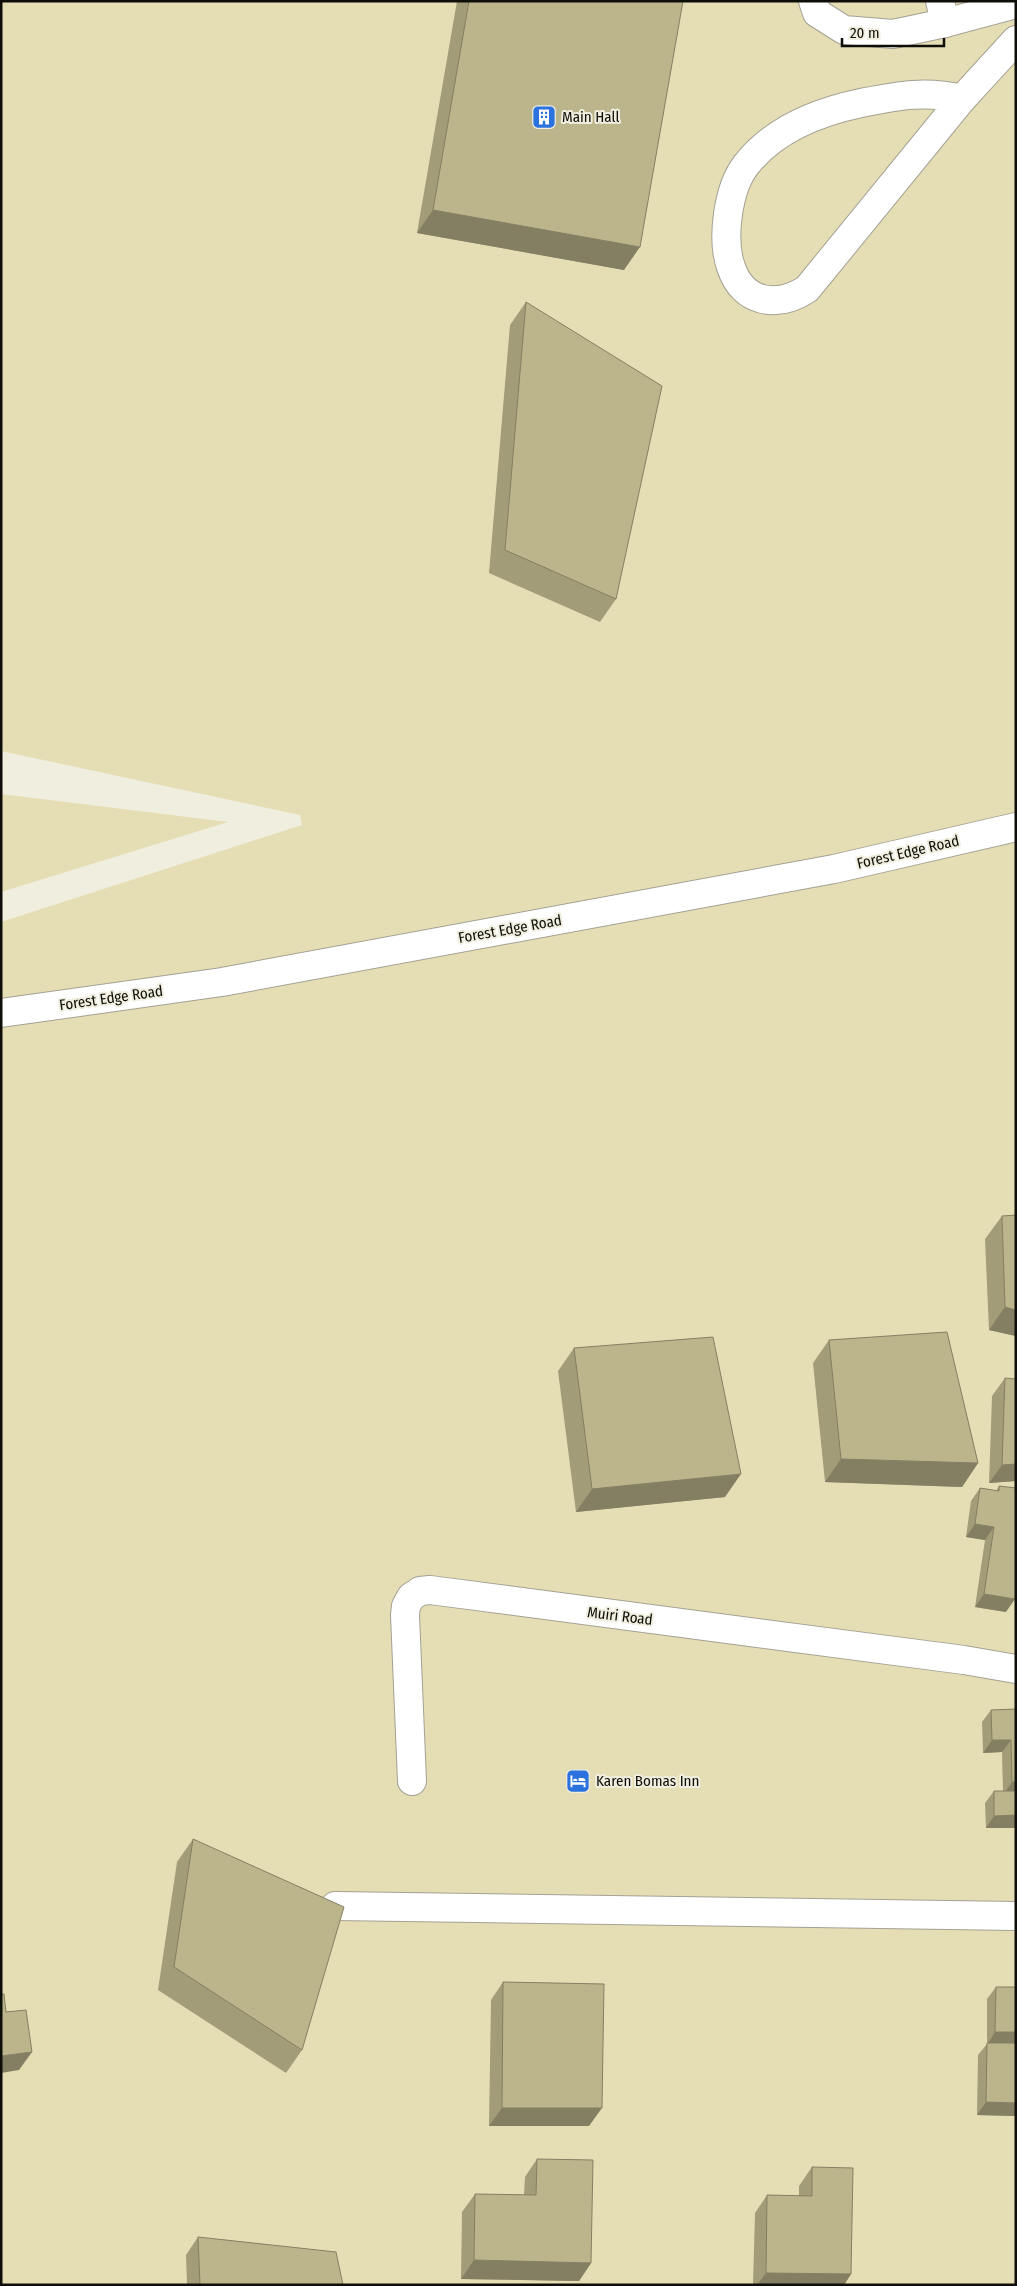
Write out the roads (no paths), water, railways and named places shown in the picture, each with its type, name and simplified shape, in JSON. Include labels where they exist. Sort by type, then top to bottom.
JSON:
[{"type":"street","points":[[813,1],[817,13],[844,30],[893,34],[942,12],[1016,4]]},
{"type":"street","points":[[962,99],[941,94],[908,94],[844,107],[810,118],[782,132],[770,142],[745,166],[738,178],[729,208],[726,226],[727,246],[731,268],[741,286],[758,298],[770,302],[794,298],[807,289],[962,99],[1016,40]]},
{"type":"street","name":"Forest Edge Road","points":[[1,1014],[222,982],[834,869],[1016,827]]},
{"type":"street","name":"Muiri Road","points":[[412,1781],[405,1615],[406,1606],[411,1597],[420,1591],[444,1592],[954,1659],[1016,1669]]},
{"type":"street","points":[[335,1906],[1016,1916]]},
{"type":"place","name":"Main Hall","points":[[544,117]]},
{"type":"place","name":"Karen Bomas Inn","points":[[578,1781]]}]
